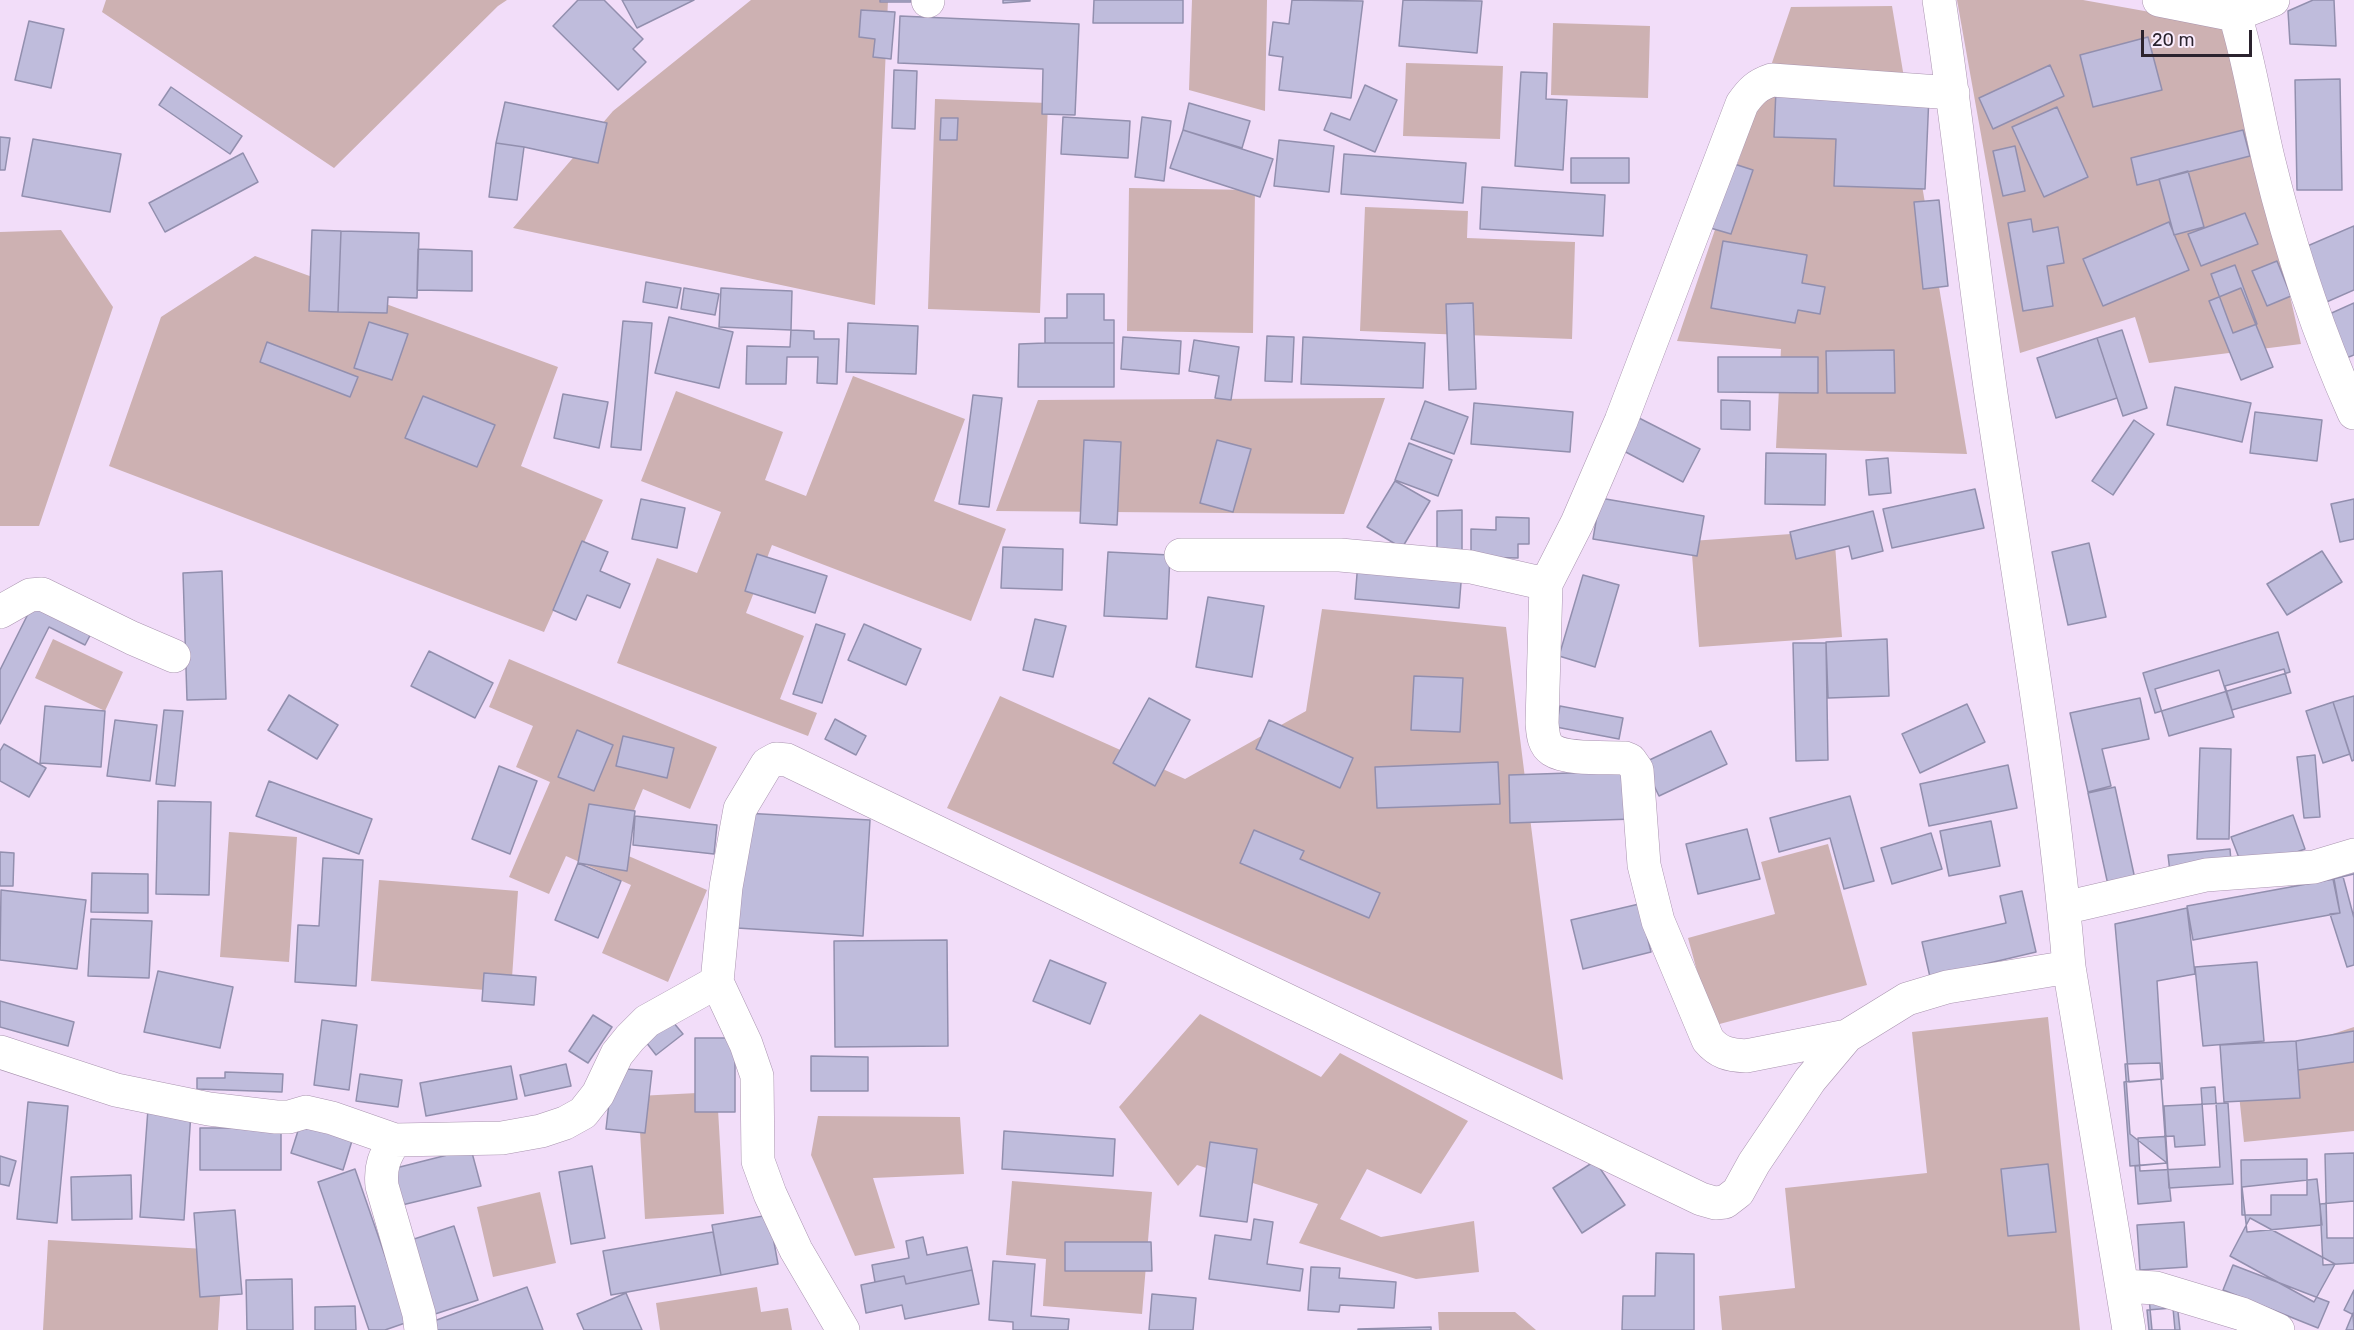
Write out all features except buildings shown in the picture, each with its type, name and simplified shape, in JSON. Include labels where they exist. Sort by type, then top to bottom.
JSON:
[{"type":"street","points":[[1939,0],[1953,93],[1972,267],[2036,696],[2064,908],[2069,967],[2129,1330]]},
{"type":"street","points":[[2159,0],[2235,15],[2273,0]]},
{"type":"street","points":[[2235,15],[2286,229],[2335,371],[2354,413]]},
{"type":"street","points":[[1847,1036],[1746,1056],[1730,1055],[1717,1050],[1708,1040],[1658,921],[1644,865],[1637,770],[1630,760],[1625,758],[1562,754],[1551,750],[1544,740],[1542,723],[1546,584],[1577,523],[1621,421],[1742,104],[1750,91],[1757,85],[1772,80],[1953,93]]},
{"type":"street","points":[[1181,555],[1340,555],[1472,567],[1546,584]]},
{"type":"street","points":[[0,612],[30,595],[42,594],[174,656]]},
{"type":"street","points":[[843,1330],[796,1250],[770,1194],[758,1161],[757,1076],[746,1044],[717,982],[726,887],[740,809],[767,764],[776,759],[787,760],[1701,1200],[1715,1203],[1725,1202],[1738,1192],[1754,1163],[1810,1080],[1847,1036],[1907,999],[1947,987],[2069,967]]},
{"type":"street","points":[[2064,908],[2206,875],[2314,867],[2354,855]]},
{"type":"street","points":[[0,1052],[116,1090],[244,1114],[276,1117],[310,1113],[332,1118],[395,1140],[501,1138],[541,1131],[565,1123],[583,1113],[598,1094],[617,1054],[647,1021],[717,982]]},
{"type":"street","points":[[395,1140],[383,1158],[382,1186],[419,1314],[421,1330]]},
{"type":"street","points":[[2123,1286],[2156,1288],[2242,1314],[2278,1330]]},
{"type":"shaded area","points":[[106,0],[507,0],[498,6],[334,168],[102,12]]},
{"type":"shaded area","points":[[751,0],[888,0],[875,305],[513,228],[613,111]]},
{"type":"shaded area","points":[[1192,0],[1267,0],[1265,111],[1189,90]]},
{"type":"shaded area","points":[[1957,0],[2083,0],[2228,26],[2301,344],[2149,363],[2135,317],[2020,353]]},
{"type":"shaded area","points":[[1892,6],[1967,454],[1776,448],[1781,349],[1677,341],[1791,7]]},
{"type":"shaded area","points":[[1553,23],[1650,26],[1648,98],[1551,95]]},
{"type":"shaded area","points":[[1406,63],[1503,66],[1500,139],[1403,136]]},
{"type":"shaded area","points":[[935,99],[1048,103],[1040,313],[928,309]]},
{"type":"shaded area","points":[[1129,188],[1255,190],[1253,333],[1127,331]]},
{"type":"shaded area","points":[[1365,207],[1468,211],[1467,238],[1575,242],[1572,339],[1360,331]]},
{"type":"shaded area","points":[[61,230],[113,307],[39,526],[0,526],[0,232]]},
{"type":"shaded area","points":[[255,256],[558,367],[521,466],[603,500],[544,632],[109,466],[161,317]]},
{"type":"shaded area","points":[[853,376],[965,419],[934,501],[1006,529],[971,621],[772,545],[746,613],[804,636],[780,699],[817,713],[808,736],[617,663],[657,558],[697,573],[721,512],[641,481],[676,391],[783,432],[765,480],[806,496]]},
{"type":"shaded area","points":[[1385,398],[1344,514],[996,511],[1038,400]]},
{"type":"shaded area","points":[[1834,531],[1842,637],[1699,647],[1691,541]]},
{"type":"shaded area","points":[[1322,609],[1506,627],[1563,1080],[947,808],[1000,696],[1185,779],[1306,711]]},
{"type":"shaded area","points":[[53,639],[123,672],[105,711],[35,678]]},
{"type":"shaded area","points":[[509,659],[717,747],[690,809],[643,789],[617,851],[707,890],[668,982],[602,953],[631,885],[566,856],[549,894],[509,877],[550,782],[516,767],[533,726],[489,707]]},
{"type":"shaded area","points":[[229,832],[297,837],[289,962],[220,957]]},
{"type":"shaded area","points":[[1828,844],[1867,985],[1712,1026],[1688,938],[1775,914],[1761,862]]},
{"type":"shaded area","points":[[379,880],[518,891],[511,992],[371,981]]},
{"type":"shaded area","points":[[1200,1014],[1321,1077],[1340,1053],[1468,1121],[1421,1194],[1367,1169],[1340,1219],[1381,1237],[1474,1221],[1479,1272],[1416,1279],[1299,1243],[1318,1204],[1197,1165],[1178,1186],[1119,1107]]},
{"type":"shaded area","points":[[2048,1017],[2080,1330],[1722,1330],[1719,1296],[1795,1288],[1785,1188],[1927,1173],[1912,1032]]},
{"type":"shaded area","points":[[2354,1027],[2354,1131],[2244,1142],[2236,1066]]},
{"type":"shaded area","points":[[717,1092],[724,1214],[645,1219],[638,1096]]},
{"type":"shaded area","points":[[818,1116],[960,1117],[964,1174],[873,1178],[895,1248],[855,1256],[811,1155]]},
{"type":"shaded area","points":[[1012,1181],[1152,1192],[1142,1314],[1043,1306],[1046,1259],[1006,1255]]},
{"type":"shaded area","points":[[540,1192],[556,1263],[493,1277],[477,1207]]},
{"type":"shaded area","points":[[48,1240],[223,1250],[218,1330],[43,1330]]},
{"type":"shaded area","points":[[757,1287],[761,1312],[788,1308],[792,1330],[660,1330],[656,1303]]},
{"type":"shaded area","points":[[1438,1312],[1515,1312],[1536,1330],[1439,1330]]}]
